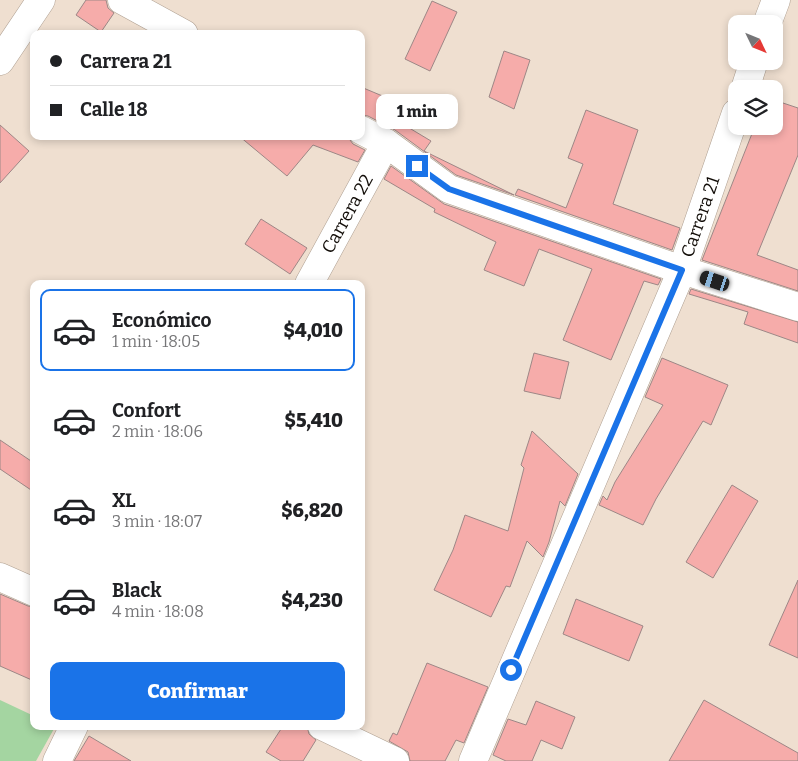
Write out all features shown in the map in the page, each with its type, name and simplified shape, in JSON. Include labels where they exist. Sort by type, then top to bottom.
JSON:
[{"type":"street","points":[[0,61],[41,0]]},
{"type":"street","points":[[122,0],[177,30]]},
{"type":"street","points":[[770,15],[776,0]]},
{"type":"street","points":[[365,132],[386,144],[449,189],[682,270],[798,307]]},
{"type":"street","name":"Carrera 21","points":[[472,761],[682,270],[728,135]]},
{"type":"street","name":"Carrera 22","points":[[311,280],[386,144]]},
{"type":"street","points":[[0,577],[30,590]]},
{"type":"street","points":[[57,761],[72,730]]},
{"type":"street","points":[[330,730],[395,761]]},
{"type":"green space","points":[[0,700],[30,714],[30,730],[53,730],[36,761],[0,761]]},
{"type":"building","points":[[86,0],[106,0],[108,8],[114,13],[102,30],[98,30],[76,15]]},
{"type":"building","points":[[432,1],[457,12],[430,71],[405,59]]},
{"type":"building","points":[[504,51],[530,60],[514,109],[489,97]]},
{"type":"building","points":[[365,89],[392,100],[386,114],[431,141],[424,151],[514,195],[456,175],[395,130],[365,116]]},
{"type":"building","points":[[783,103],[798,108],[798,155],[757,255],[798,270],[798,291],[702,260],[751,135],[783,135]]},
{"type":"building","points":[[586,110],[638,130],[613,204],[680,228],[672,250],[515,195],[518,189],[566,208],[583,164],[568,158]]},
{"type":"building","points":[[0,125],[29,151],[0,183]]},
{"type":"building","points":[[244,140],[350,140],[353,144],[365,150],[358,162],[313,145],[287,176]]},
{"type":"building","points":[[391,166],[444,204],[661,279],[658,285],[644,281],[611,360],[563,340],[592,269],[539,249],[524,286],[484,270],[496,242],[434,212],[435,209],[384,179]]},
{"type":"building","points":[[261,219],[307,248],[290,274],[245,244]]},
{"type":"building","points":[[691,289],[798,322],[798,343],[744,324],[748,312],[689,294]]},
{"type":"building","points":[[534,353],[569,362],[560,399],[524,391]]},
{"type":"building","points":[[662,358],[728,385],[711,425],[703,421],[656,499],[643,525],[599,505],[603,496],[607,500],[615,482],[663,405],[645,397]]},
{"type":"building","points":[[532,431],[578,474],[565,506],[560,501],[543,557],[527,541],[510,587],[506,586],[491,617],[434,590],[453,550],[465,515],[508,531],[524,468],[521,465]]},
{"type":"building","points":[[0,440],[30,460],[30,489],[0,469]]},
{"type":"building","points":[[732,485],[758,501],[713,578],[686,562]]},
{"type":"building","points":[[798,580],[798,658],[769,645]]},
{"type":"building","points":[[0,594],[30,606],[30,679],[0,666]]},
{"type":"building","points":[[576,599],[643,626],[629,661],[563,634]]},
{"type":"building","points":[[427,663],[488,687],[464,743],[456,740],[445,761],[410,761],[408,752],[389,741],[393,733],[397,735]]},
{"type":"building","points":[[704,700],[798,753],[798,761],[669,761]]},
{"type":"building","points":[[536,701],[575,717],[562,749],[541,740],[532,761],[506,761],[493,755],[508,719],[526,725]]},
{"type":"building","points":[[280,730],[308,730],[309,734],[316,740],[303,761],[281,761],[266,752]]},
{"type":"building","points":[[89,736],[131,761],[74,761]]},
{"type":"route","points":[[417,166],[449,189],[682,270],[511,670]]}]
